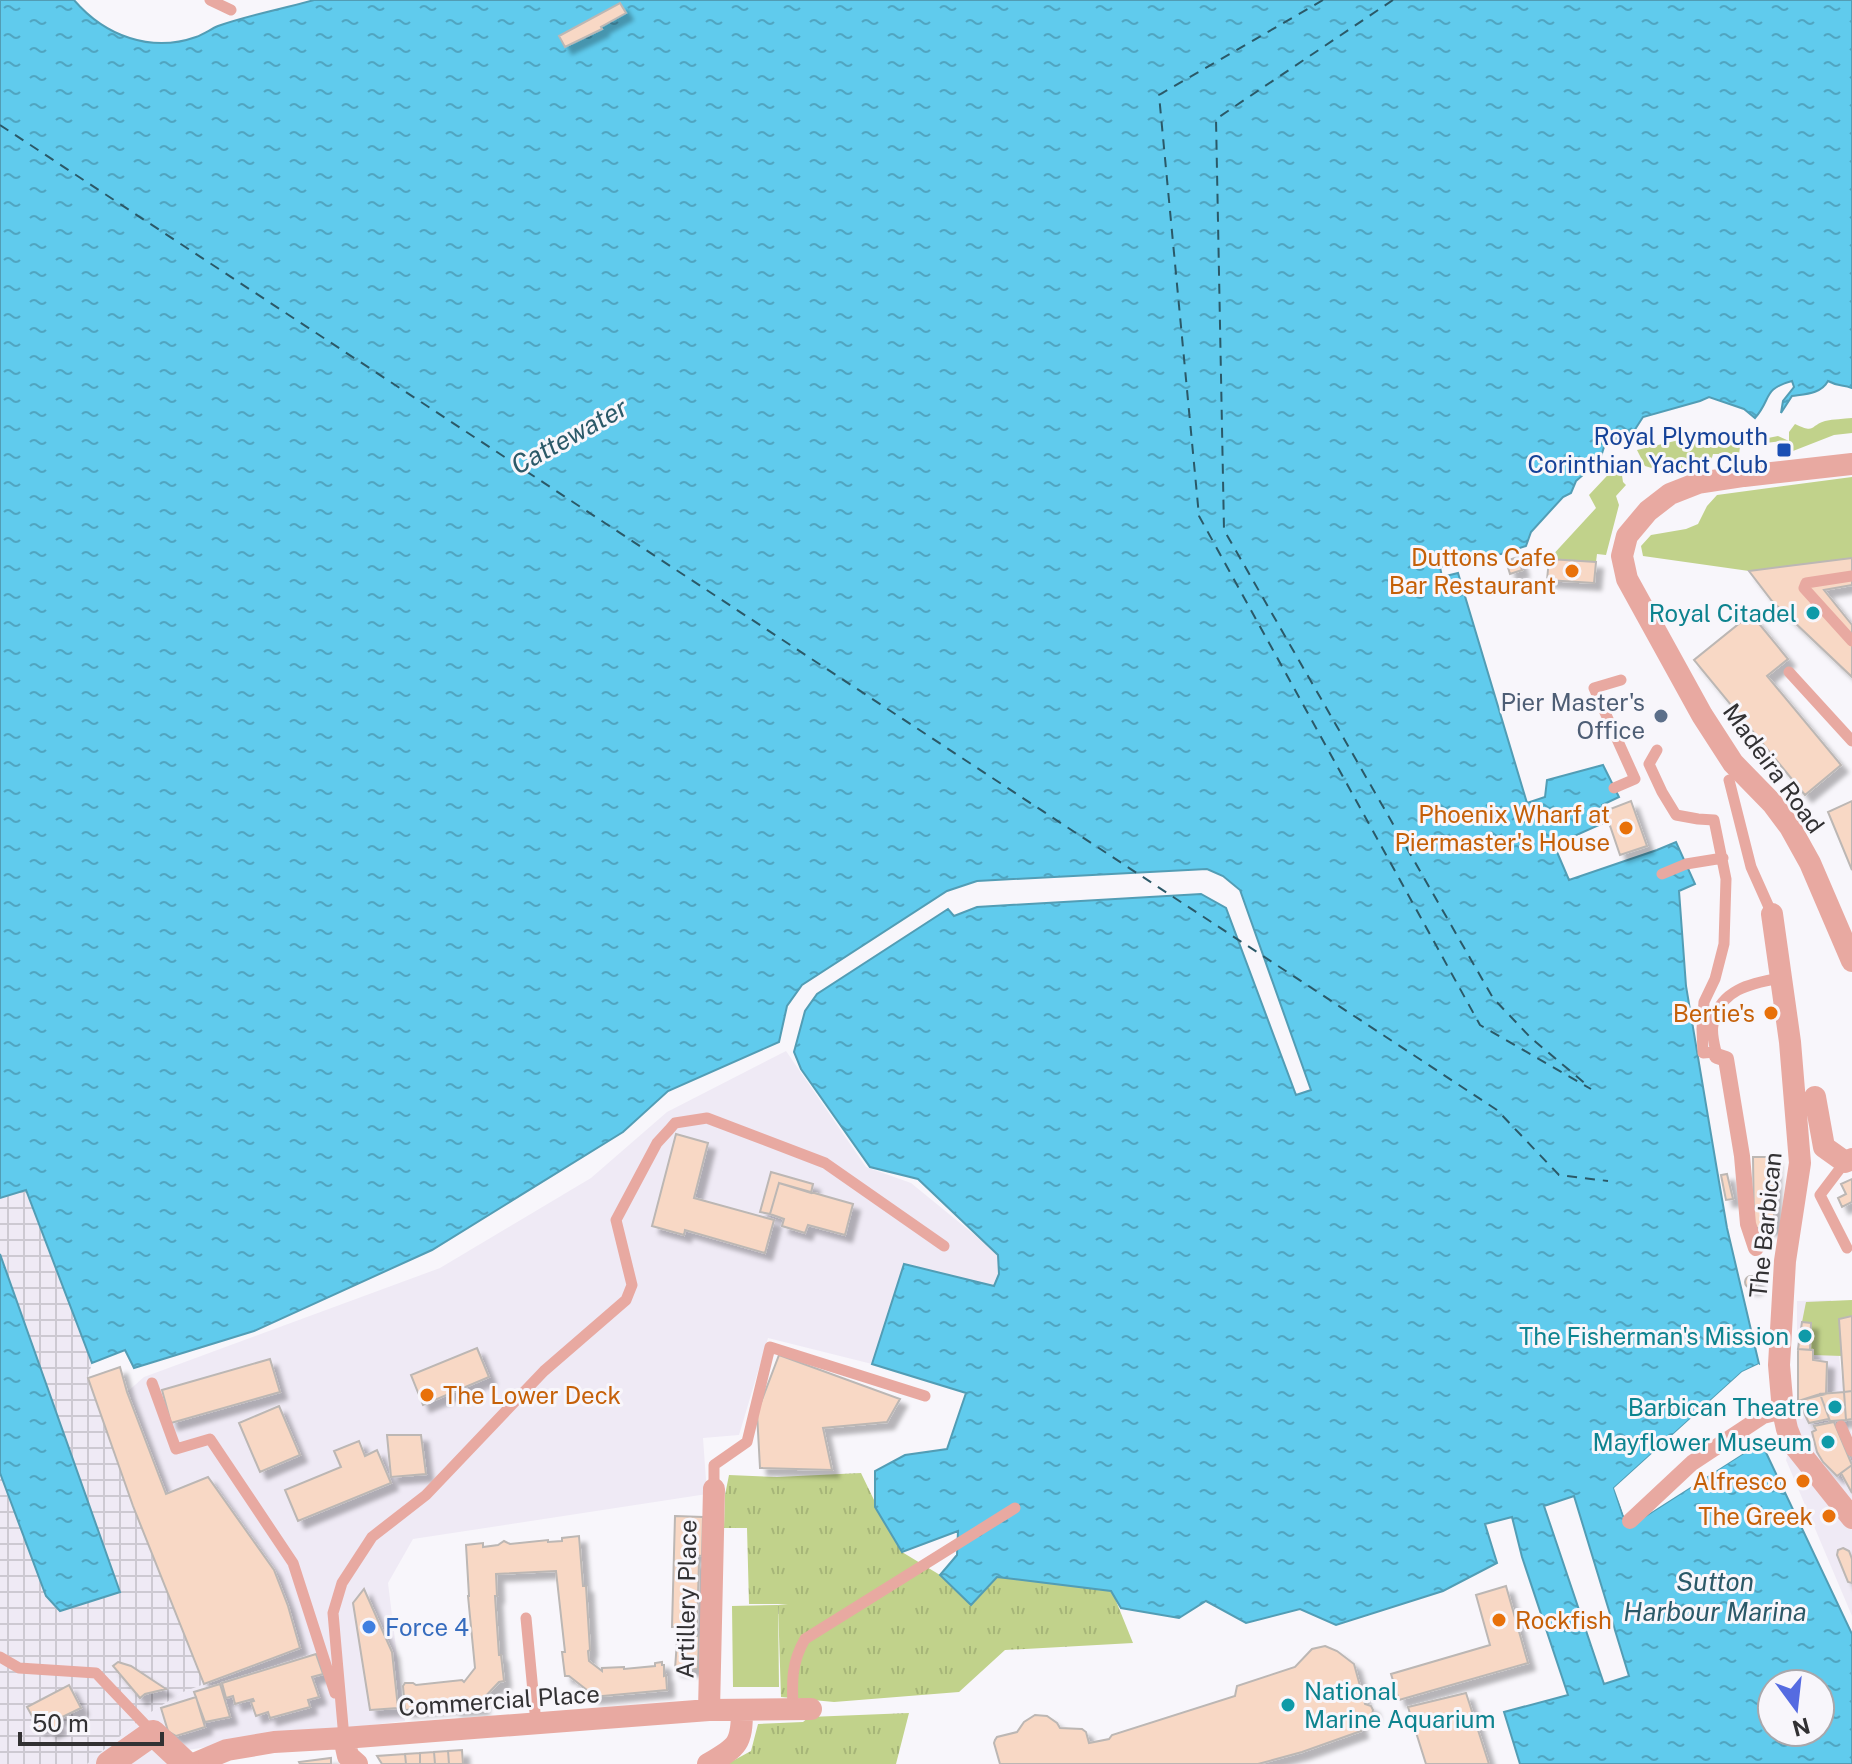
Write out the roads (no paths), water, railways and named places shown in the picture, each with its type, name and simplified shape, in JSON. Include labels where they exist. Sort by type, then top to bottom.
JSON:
[{"type":"street","name":"Madeira Road","points":[[1852,464],[1698,483],[1670,494],[1636,523],[1627,536],[1622,556],[1627,579],[1702,715],[1733,763],[1772,803],[1790,827],[1810,863],[1852,961]]},
{"type":"street","name":"The Barbican","points":[[1772,914],[1790,1042],[1800,1163],[1785,1261],[1779,1365],[1783,1411],[1793,1444],[1852,1518]]},
{"type":"street","points":[[1716,1054],[1726,1059],[1742,1156],[1748,1224],[1756,1248]]},
{"type":"street","points":[[1815,1097],[1824,1147],[1849,1161]]},
{"type":"street","points":[[1630,1521],[1692,1463],[1763,1416],[1783,1411]]},
{"type":"street","name":"Artillery Place","points":[[709,1710],[714,1489]]},
{"type":"street","name":"Commercial Place","points":[[194,1764],[227,1750],[274,1742],[709,1710],[802,1709]]},
{"type":"street","points":[[708,1764],[728,1752],[740,1739],[742,1710]]},
{"type":"street","points":[[109,1764],[153,1733],[186,1764]]},
{"type":"street","points":[[344,1738],[348,1756],[357,1764]]},
{"type":"lane","points":[[210,0],[231,10]]},
{"type":"lane","points":[[1852,576],[1806,583],[1804,588],[1852,641]]},
{"type":"lane","points":[[1789,672],[1852,741]]},
{"type":"lane","points":[[1614,788],[1635,779],[1594,688],[1621,680]]},
{"type":"lane","points":[[1657,750],[1649,764],[1676,815],[1714,820],[1723,858],[1726,879],[1724,944],[1715,979],[1704,1002],[1703,1053],[1716,1054],[1712,1026],[1723,1000],[1741,988],[1781,978]]},
{"type":"lane","name":"The Barbican","points":[[1729,780],[1751,867],[1772,914]]},
{"type":"lane","points":[[1662,874],[1686,864],[1723,858]]},
{"type":"lane","points":[[344,1738],[333,1613],[342,1583],[372,1537],[426,1495],[544,1371],[626,1300],[632,1285],[616,1220],[657,1143],[675,1123],[707,1118],[825,1163],[944,1246]]},
{"type":"lane","points":[[1847,1248],[1820,1195],[1849,1161]]},
{"type":"lane","points":[[714,1489],[714,1465],[747,1442],[770,1347],[925,1396]]},
{"type":"lane","points":[[152,1383],[176,1449],[210,1439],[293,1563],[340,1709]]},
{"type":"lane","points":[[1841,1426],[1852,1451]]},
{"type":"lane","points":[[802,1709],[792,1684],[796,1654],[805,1639],[1015,1508]]},
{"type":"lane","points":[[526,1618],[536,1723]]},
{"type":"lane","points":[[0,1657],[19,1668],[96,1673],[153,1733]]},
{"type":"water","points":[[0,0],[74,0],[86,13],[114,32],[146,42],[162,43],[196,37],[230,22],[314,0],[1852,0],[1852,388],[1828,381],[1817,391],[1792,396],[1781,413],[1783,401],[1794,387],[1792,381],[1782,384],[1772,391],[1755,418],[1744,409],[1709,397],[1643,417],[1634,431],[1604,447],[1600,460],[1576,481],[1571,493],[1563,497],[1531,532],[1526,546],[1440,567],[1442,577],[1458,573],[1527,803],[1545,797],[1547,780],[1603,765],[1619,797],[1602,805],[1608,821],[1554,845],[1569,880],[1676,842],[1695,884],[1679,891],[1686,986],[1727,1228],[1759,1364],[1742,1372],[1614,1488],[1623,1516],[1638,1521],[1761,1442],[1852,1634],[1852,1764],[1520,1764],[1504,1712],[1568,1695],[1522,1557],[1512,1517],[1485,1524],[1497,1563],[1443,1591],[1336,1625],[1300,1609],[1246,1623],[1206,1601],[1179,1618],[1121,1608],[1111,1591],[997,1577],[971,1605],[940,1575],[957,1555],[958,1531],[902,1552],[875,1507],[875,1471],[905,1455],[947,1449],[966,1393],[872,1364],[904,1264],[994,1286],[999,1274],[998,1255],[918,1179],[870,1167],[801,1069],[794,1052],[805,1011],[817,994],[948,909],[954,916],[977,907],[1201,894],[1226,908],[1296,1095],[1311,1090],[1240,890],[1223,876],[1207,869],[977,881],[947,891],[802,985],[787,1006],[779,1042],[668,1091],[623,1132],[432,1250],[254,1331],[134,1368],[125,1350],[92,1363],[26,1190],[0,1198]],"holes":[[[1574,1496],[1629,1676],[1604,1684],[1544,1506]]]},
{"type":"water","points":[[0,1254],[120,1592],[60,1611],[46,1596],[0,1473]]},
{"type":"place","name":"Royal Plymouth Corinthian Yacht Club","points":[[1784,450]]},
{"type":"place","name":"Duttons Cafe Bar Restaurant","points":[[1572,571]]},
{"type":"place","name":"Royal Citadel","points":[[1813,613]]},
{"type":"place","name":"Pier Master's Office","points":[[1661,716]]},
{"type":"place","name":"Phoenix Wharf at Piermaster's House","points":[[1626,828]]},
{"type":"place","name":"Bertie's","points":[[1771,1013]]},
{"type":"place","name":"The Fisherman's Mission","points":[[1805,1336]]},
{"type":"place","name":"The Lower Deck","points":[[427,1395]]},
{"type":"place","name":"Barbican Theatre","points":[[1835,1407]]},
{"type":"place","name":"Mayflower Museum","points":[[1828,1442]]},
{"type":"place","name":"Alfresco","points":[[1803,1481]]},
{"type":"place","name":"The Greek","points":[[1829,1516]]},
{"type":"place","name":"Rockfish","points":[[1499,1620]]},
{"type":"place","name":"Force 4","points":[[369,1627]]},
{"type":"place","name":"National Marine Aquarium","points":[[1288,1705]]},
{"type":"water label","name":"Cattewater","points":[[569,436]]},
{"type":"water label","name":"Sutton Harbour Marina","points":[[1715,1596]]}]
